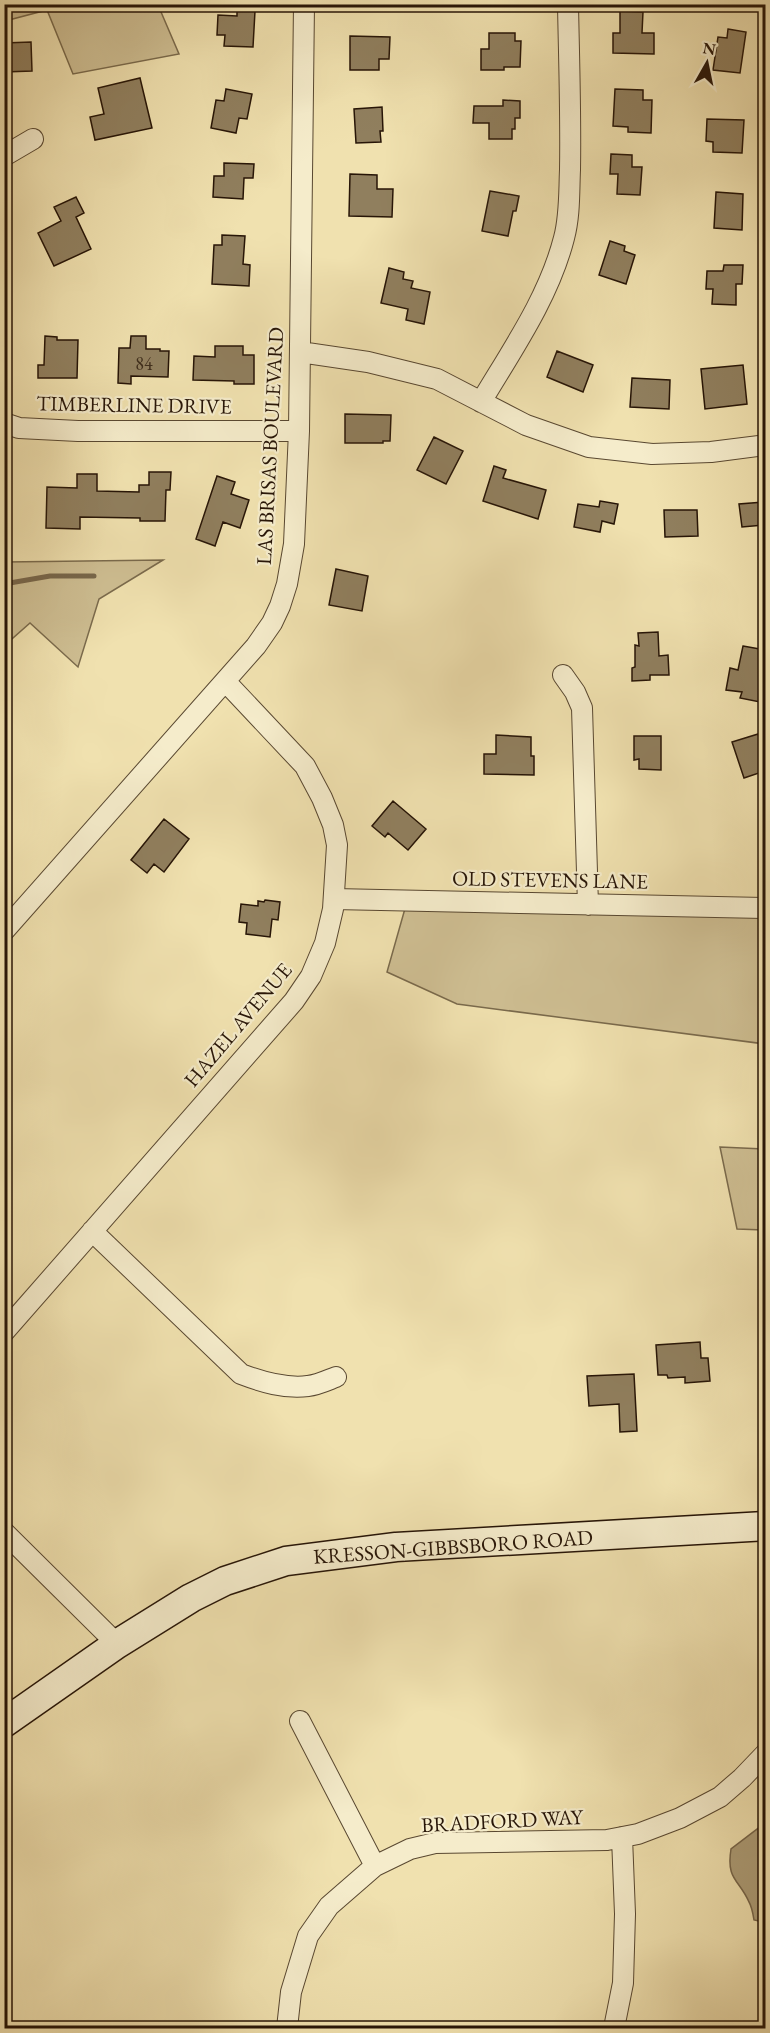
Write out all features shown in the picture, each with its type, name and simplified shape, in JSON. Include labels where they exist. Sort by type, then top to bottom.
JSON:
[{"type":"street","name":"LAS BRISAS BOULEVARD","points":[[4,931],[256,646],[272,623],[280,606],[287,584],[294,544],[299,431],[304,4]]},
{"type":"street","points":[[481,402],[531,318],[554,268],[564,237],[568,206],[571,136],[568,4]]},
{"type":"street","points":[[4,156],[33,139]]},
{"type":"street","points":[[300,352],[368,362],[437,379],[526,425],[589,447],[612,451],[652,453],[711,452],[765,445]]},
{"type":"street","name":"TIMBERLINE DRIVE","points":[[4,423],[19,428],[78,431],[299,431]]},
{"type":"street","points":[[563,675],[582,708],[588,905]]},
{"type":"street","name":"HAZEL AVENUE","points":[[4,1332],[294,1001],[312,976],[325,943],[334,899],[337,845],[333,825],[322,798],[304,766],[225,681]]},
{"type":"street","name":"OLD STEVENS LANE","points":[[334,899],[765,908]]},
{"type":"street","points":[[92,1231],[241,1374],[263,1382],[287,1386],[310,1386],[336,1377]]},
{"type":"street","name":"KRESSON-GIBBSBORO ROAD","points":[[4,1723],[117,1644],[191,1598],[225,1581],[286,1561],[396,1547],[765,1526]]},
{"type":"street","points":[[4,1532],[117,1644]]},
{"type":"street","points":[[300,1721],[375,1866]]},
{"type":"street","name":"BRADFORD WAY","points":[[287,2028],[291,1992],[308,1936],[329,1906],[375,1866],[410,1849],[435,1844],[607,1840],[638,1834],[680,1818],[720,1797],[765,1753]]},
{"type":"street","points":[[614,2028],[622,1983],[625,1914],[622,1837]]},
{"type":"shaded area","points":[[4,5],[158,5],[179,54],[73,74],[47,10],[5,21]]},
{"type":"shaded area","points":[[163,560],[99,599],[78,667],[30,623],[5,645],[5,562]]},
{"type":"shaded area","points":[[406,905],[765,910],[765,1044],[457,1004],[387,972]]},
{"type":"shaded area","points":[[720,1147],[765,1149],[765,1230],[737,1229]]},
{"type":"shaded area","points":[[765,1823],[766,1920],[763,1922],[754,1920],[750,1904],[732,1873],[730,1859],[731,1849]]},
{"type":"building","points":[[237,10],[255,11],[253,47],[224,46],[225,35],[217,35],[218,15],[237,16]]},
{"type":"building","points":[[620,11],[643,12],[642,33],[654,33],[654,54],[613,53],[613,33],[620,33]]},
{"type":"building","points":[[728,29],[746,32],[740,73],[713,70],[718,37],[727,38]]},
{"type":"building","points":[[489,33],[515,33],[515,41],[521,41],[520,67],[481,70],[481,49],[489,49]]},
{"type":"building","points":[[350,36],[390,37],[389,59],[379,59],[379,70],[350,70]]},
{"type":"building","points":[[31,42],[32,71],[4,72],[4,43]]},
{"type":"building","points":[[140,78],[152,128],[95,140],[90,117],[104,114],[98,88]]},
{"type":"building","points":[[226,89],[252,94],[247,119],[239,118],[236,133],[211,128],[216,100],[224,101]]},
{"type":"building","points":[[615,89],[643,90],[643,100],[652,100],[651,133],[628,132],[628,127],[613,126]]},
{"type":"building","points":[[503,100],[520,101],[520,118],[515,118],[512,139],[489,139],[489,123],[473,123],[474,106],[503,106]]},
{"type":"building","points":[[382,107],[381,142],[356,143],[354,109]]},
{"type":"building","points":[[707,119],[744,120],[742,153],[713,152],[713,142],[706,141]]},
{"type":"building","points":[[611,154],[632,155],[632,167],[642,167],[640,195],[617,194],[618,174],[610,174]]},
{"type":"building","points":[[224,163],[254,164],[253,178],[244,178],[243,199],[213,197],[214,176],[224,176]]},
{"type":"building","points":[[350,174],[377,175],[377,189],[393,189],[392,217],[349,216]]},
{"type":"building","points":[[490,191],[519,196],[516,211],[513,211],[508,236],[482,231]]},
{"type":"building","points":[[716,192],[743,194],[742,230],[714,228]]},
{"type":"building","points":[[76,197],[84,213],[76,217],[91,249],[54,266],[38,233],[61,221],[54,207]]},
{"type":"building","points":[[222,235],[245,236],[243,264],[250,265],[249,286],[212,284],[214,245],[222,245]]},
{"type":"building","points":[[610,241],[625,246],[624,251],[635,255],[626,284],[599,275]]},
{"type":"building","points":[[724,265],[743,265],[742,284],[736,284],[736,305],[712,304],[713,289],[706,289],[707,271],[723,271]]},
{"type":"building","points":[[389,268],[404,272],[403,279],[413,281],[411,288],[430,292],[424,324],[406,320],[408,309],[381,303]]},
{"type":"building","points":[[45,336],[57,337],[57,340],[78,340],[77,378],[38,378],[38,365],[44,365]]},
{"type":"building","points":[[131,336],[146,336],[146,349],[169,351],[168,377],[131,376],[131,384],[118,383],[119,348],[130,348]]},
{"type":"building","points":[[215,346],[243,346],[243,355],[254,355],[254,384],[193,380],[194,356],[215,357]]},
{"type":"building","points":[[557,351],[593,365],[583,392],[547,377]]},
{"type":"building","points":[[743,365],[747,404],[705,409],[701,369]]},
{"type":"building","points":[[632,378],[670,380],[669,409],[630,407]]},
{"type":"building","points":[[345,414],[391,415],[390,441],[345,443]]},
{"type":"building","points":[[434,437],[463,451],[446,484],[417,470]]},
{"type":"building","points":[[494,466],[506,470],[503,478],[546,490],[538,519],[483,501]]},
{"type":"building","points":[[149,472],[171,472],[170,490],[166,490],[165,521],[140,521],[140,518],[80,517],[80,529],[46,528],[47,487],[77,488],[77,474],[97,474],[97,491],[139,492],[139,485],[149,485]]},
{"type":"building","points":[[217,476],[235,482],[231,494],[249,500],[240,528],[223,522],[215,546],[196,539]]},
{"type":"building","points":[[600,501],[618,504],[614,524],[602,521],[600,532],[574,527],[578,504],[599,507]]},
{"type":"building","points":[[765,502],[765,525],[742,527],[739,504]]},
{"type":"building","points":[[664,510],[697,510],[698,536],[665,537]]},
{"type":"building","points":[[336,569],[368,576],[362,611],[329,605]]},
{"type":"building","points":[[658,632],[659,656],[668,655],[669,675],[650,675],[650,680],[632,681],[632,668],[635,667],[635,645],[639,646],[638,633]]},
{"type":"building","points":[[743,646],[765,650],[765,703],[740,698],[742,692],[726,690],[730,668],[738,670]]},
{"type":"building","points":[[758,734],[765,756],[765,771],[744,778],[732,742]]},
{"type":"building","points":[[496,735],[531,737],[534,775],[484,774],[484,754],[496,754]]},
{"type":"building","points":[[634,736],[661,736],[661,770],[639,769],[639,759],[634,760]]},
{"type":"building","points":[[393,801],[426,829],[408,850],[388,833],[385,837],[372,826]]},
{"type":"building","points":[[164,819],[189,839],[164,872],[154,864],[147,873],[131,860]]},
{"type":"building","points":[[265,900],[280,902],[278,920],[272,919],[270,937],[246,934],[247,923],[239,922],[241,904],[258,906],[258,901],[264,902]]},
{"type":"building","points":[[700,1342],[701,1358],[708,1358],[710,1381],[685,1383],[685,1377],[668,1378],[667,1375],[658,1375],[656,1345]]},
{"type":"building","points":[[634,1374],[637,1431],[620,1432],[619,1404],[589,1406],[587,1376]]},
{"type":"waterway","points":[[4,584],[50,576],[94,576]]}]
